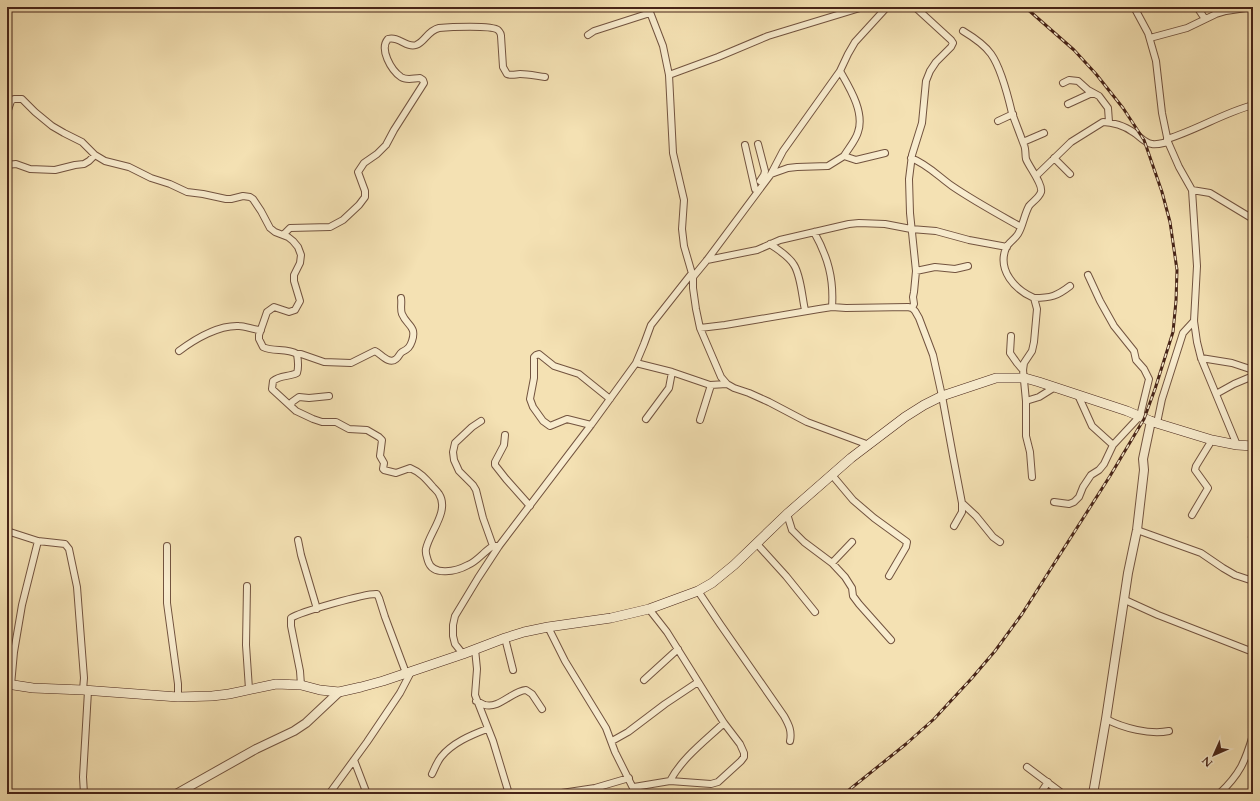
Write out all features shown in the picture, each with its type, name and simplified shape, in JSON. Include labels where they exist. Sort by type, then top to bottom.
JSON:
[{"type":"main road","points":[[9,684],[33,688],[85,690],[178,697],[229,694],[276,684],[301,685],[320,690],[339,692],[361,687],[408,672],[463,654],[505,638],[548,627],[611,618],[649,609],[698,591],[712,583],[734,565],[787,514],[832,475],[905,417],[942,396],[996,378],[1024,374],[1055,387],[1127,411],[1154,422],[1212,440],[1237,445],[1253,446]]},
{"type":"street","points":[[669,75],[718,57],[768,36],[860,8],[872,7]]},
{"type":"street","points":[[463,654],[455,644],[453,636],[455,616],[496,546],[530,506],[636,364],[651,325],[692,275],[707,260],[771,174],[783,151],[840,71],[855,42],[887,7]]},
{"type":"street","points":[[912,308],[914,304],[913,297],[916,271],[910,213],[909,179],[911,158],[914,144],[922,123],[926,81],[936,62],[953,43],[915,7]]},
{"type":"street","points":[[1134,7],[1150,38],[1156,61],[1162,113],[1168,141],[1179,167],[1192,190],[1195,213],[1197,266],[1194,321],[1197,342],[1201,358],[1237,445]]},
{"type":"street","points":[[1198,7],[1205,19]]},
{"type":"street","points":[[1150,38],[1186,28],[1226,11],[1252,7]]},
{"type":"street","points":[[588,35],[594,31],[649,10],[663,46],[669,75],[673,153],[684,200],[682,229],[684,246],[692,275],[700,328],[722,377],[727,384]]},
{"type":"street","points":[[283,235],[290,228],[330,226],[338,223],[359,205],[365,197],[365,191],[358,172],[360,168],[386,145],[424,84],[423,80],[420,78],[407,79],[400,77],[390,64],[384,50],[388,38],[397,38],[406,44],[415,45],[424,39],[433,29],[475,27],[496,29],[500,32],[501,36],[503,67],[507,74],[526,74],[545,77]]},
{"type":"street","points":[[963,31],[978,41],[991,53],[997,64],[1025,146],[1027,161],[1036,176],[1041,192],[1030,206],[1018,234],[1007,247],[1003,262],[1004,267],[1015,285],[1034,298],[1049,298],[1060,294],[1070,286]]},
{"type":"street","points":[[771,174],[797,167],[828,166],[844,156],[858,132],[859,122],[854,97],[840,71]]},
{"type":"street","points":[[1063,83],[1069,80],[1078,81],[1092,93],[1099,96],[1106,105],[1109,122]]},
{"type":"street","points":[[1068,104],[1092,93]]},
{"type":"street","points":[[7,113],[9,98],[22,99],[52,126],[82,142],[95,155],[105,161],[130,167],[152,178],[187,192],[226,199],[243,196],[250,197],[258,205],[270,228],[293,241],[298,247],[301,255],[300,262],[294,275],[294,281],[300,301],[292,312],[274,307],[265,314],[259,339],[265,349],[293,352],[324,362],[352,363],[375,351],[388,360],[394,361],[400,354],[409,348],[414,335],[413,329],[401,312],[401,298]]},
{"type":"street","points":[[1036,176],[1071,142],[1103,122],[1109,122],[1133,131],[1150,144],[1154,145],[1168,141],[1234,111],[1253,105]]},
{"type":"street","points":[[998,121],[1013,114]]},
{"type":"street","points":[[1023,142],[1044,133]]},
{"type":"street","points":[[749,203],[754,189],[764,176],[765,171],[758,144]]},
{"type":"street","points":[[744,145],[754,189]]},
{"type":"street","points":[[844,156],[856,160],[885,153]]},
{"type":"street","points":[[7,166],[13,164],[30,169],[55,170],[84,164],[95,155]]},
{"type":"street","points":[[911,158],[928,167],[973,200],[1021,227]]},
{"type":"street","points":[[1054,158],[1070,174]]},
{"type":"street","points":[[1192,190],[1210,193],[1253,219]]},
{"type":"street","points":[[707,260],[757,250],[770,244],[814,232],[859,223],[885,224],[911,229],[936,231],[969,240],[1007,247]]},
{"type":"street","points":[[814,232],[830,268],[833,292],[832,307]]},
{"type":"street","points":[[770,244],[794,265],[805,310]]},
{"type":"street","points":[[916,271],[935,267],[955,269],[968,266]]},
{"type":"street","points":[[1054,502],[1069,504],[1074,502],[1079,497],[1083,487],[1091,475],[1099,470],[1104,464],[1113,445],[1140,416],[1148,386],[1148,375],[1136,360],[1134,351],[1114,326],[1088,275]]},
{"type":"street","points":[[1032,477],[1030,452],[1026,436],[1024,363],[1032,350],[1034,342],[1037,309],[1034,298]]},
{"type":"street","points":[[700,328],[725,325],[805,310],[832,307],[912,308],[919,318],[933,355],[942,396],[962,503],[962,512],[954,526]]},
{"type":"street","points":[[1093,794],[1125,600],[1128,573],[1137,530],[1144,470],[1143,459],[1183,333],[1194,321]]},
{"type":"street","points":[[179,351],[191,342],[223,328],[238,326],[261,330]]},
{"type":"street","points":[[1011,336],[1010,353],[1024,374]]},
{"type":"street","points":[[297,354],[297,373],[277,378],[272,381],[271,387],[273,391],[296,411],[313,420],[325,423],[336,422],[349,429],[358,429],[371,432],[382,440],[380,456],[384,463],[384,470],[396,473],[410,468],[414,469],[426,479],[439,494],[442,503],[441,514],[426,550],[427,558],[431,567],[445,572],[461,569],[470,564],[490,548],[496,546]]},
{"type":"street","points":[[591,425],[567,419],[550,426],[543,421],[533,407],[530,399],[534,378],[534,357],[539,354],[554,366],[579,374],[610,399]]},
{"type":"street","points":[[1201,358],[1253,370]]},
{"type":"street","points":[[636,364],[672,372],[711,385],[727,384],[769,402],[807,422],[869,445]]},
{"type":"street","points":[[646,419],[669,388],[672,372]]},
{"type":"street","points":[[1216,394],[1253,376]]},
{"type":"street","points":[[700,420],[711,385]]},
{"type":"street","points":[[1026,401],[1039,397],[1055,387]]},
{"type":"street","points":[[1078,394],[1092,426],[1113,445]]},
{"type":"street","points":[[291,406],[292,402],[299,396],[309,398],[329,396]]},
{"type":"street","points":[[481,421],[472,427],[455,443],[453,452],[454,460],[459,471],[476,490],[483,518],[496,546]]},
{"type":"street","points":[[505,435],[504,444],[495,465],[530,506]]},
{"type":"street","points":[[1192,515],[1208,488],[1195,470],[1196,466],[1212,440]]},
{"type":"street","points":[[832,475],[853,500],[874,518],[907,542],[906,547],[889,576]]},
{"type":"street","points":[[962,503],[976,516],[993,537],[1000,542]]},
{"type":"street","points":[[787,514],[792,530],[832,563],[848,581],[852,588],[853,596],[859,604],[890,640]]},
{"type":"street","points":[[1137,530],[1201,553],[1229,571],[1253,580]]},
{"type":"street","points":[[7,532],[38,540],[65,544],[71,555],[77,587],[85,690],[84,794]]},
{"type":"street","points":[[9,684],[22,605],[38,540]]},
{"type":"street","points":[[298,540],[317,609]]},
{"type":"street","points":[[832,563],[852,542]]},
{"type":"street","points":[[757,544],[786,576],[815,612]]},
{"type":"street","points":[[167,546],[167,603],[178,684],[178,697]]},
{"type":"street","points":[[247,586],[246,645],[249,689]]},
{"type":"street","points":[[698,591],[784,716],[792,733],[790,742]]},
{"type":"street","points":[[301,685],[291,620],[293,616],[357,597],[377,594],[408,672],[400,693],[329,794]]},
{"type":"street","points":[[1125,600],[1158,615],[1253,652]]},
{"type":"street","points":[[634,787],[670,781],[711,784],[718,782],[744,757],[740,744],[724,723],[667,632],[649,609]]},
{"type":"street","points":[[548,627],[564,661],[606,728],[615,752],[634,787],[636,794]]},
{"type":"street","points":[[505,638],[514,670]]},
{"type":"street","points":[[475,649],[477,669],[474,689],[476,701],[493,741],[509,794]]},
{"type":"street","points":[[644,680],[678,649]]},
{"type":"street","points":[[612,741],[628,732],[665,704],[698,682]]},
{"type":"street","points":[[476,701],[486,705],[491,705],[526,690],[532,694],[542,709]]},
{"type":"street","points":[[176,794],[250,752],[294,731],[306,723],[339,692]]},
{"type":"street","points":[[1106,719],[1115,724],[1134,729],[1160,733],[1169,731]]},
{"type":"street","points":[[670,781],[683,762],[724,723]]},
{"type":"street","points":[[432,774],[444,753],[464,740],[487,729]]},
{"type":"street","points":[[1219,794],[1240,772],[1253,735]]},
{"type":"street","points":[[354,760],[367,794]]},
{"type":"street","points":[[1027,767],[1063,794]]},
{"type":"street","points":[[555,794],[595,788],[629,778]]},
{"type":"street","points":[[1040,794],[1048,782]]},
{"type":"street","points":[[334,787],[335,794]]},
{"type":"railway","points":[[844,794],[906,744],[934,719],[995,651],[1022,614],[1110,476],[1144,419],[1173,332],[1177,270],[1170,222],[1162,192],[1144,140],[1123,108],[1096,74],[1074,50],[1025,7]]}]
